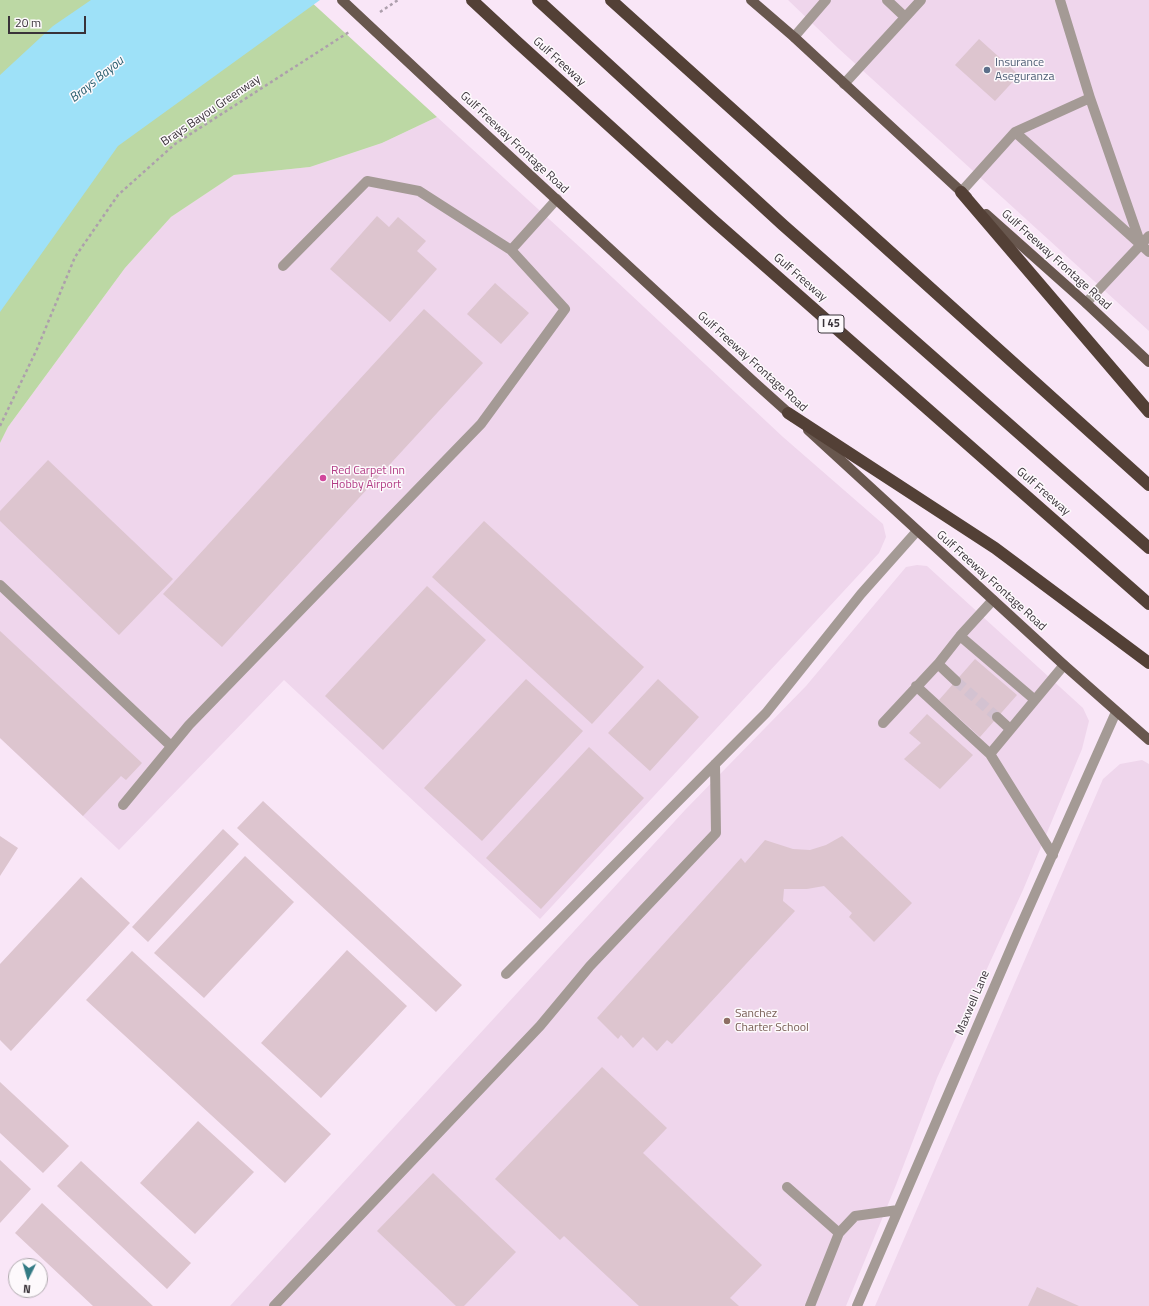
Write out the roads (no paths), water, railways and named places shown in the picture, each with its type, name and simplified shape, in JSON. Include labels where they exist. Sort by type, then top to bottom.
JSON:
[{"type":"highway","name":"Gulf Freeway","points":[[472,0],[713,220],[1149,604]]},
{"type":"highway","points":[[538,0],[783,225],[1149,548]]},
{"type":"highway","points":[[611,0],[1149,485]]},
{"type":"highway","points":[[961,192],[1149,412]]},
{"type":"highway","points":[[788,413],[995,548],[1149,662]]},
{"type":"main road","name":"Gulf Freeway Frontage Road","points":[[342,0],[788,413],[992,600],[1149,740]]},
{"type":"main road","name":"Gulf Freeway Frontage Road","points":[[751,0],[961,192],[1086,303],[1149,362]]},
{"type":"street","points":[[794,38],[826,0]]},
{"type":"street","points":[[887,0],[905,17]]},
{"type":"street","points":[[844,84],[921,0]]},
{"type":"street","points":[[1060,0],[1090,98],[1141,244]]},
{"type":"street","points":[[961,192],[1015,132],[1090,98]]},
{"type":"street","points":[[1015,132],[1149,252]]},
{"type":"street","points":[[123,805],[189,725],[481,424],[565,309],[511,250],[419,191],[367,181],[283,266]]},
{"type":"street","points":[[511,250],[556,199]]},
{"type":"street","points":[[1086,303],[1149,236]]},
{"type":"street","points":[[506,974],[766,713],[861,594],[918,531]]},
{"type":"street","points":[[0,584],[171,746]]},
{"type":"street","points":[[883,723],[938,664],[960,636],[992,600]]},
{"type":"street","points":[[960,636],[1035,700]]},
{"type":"street","points":[[938,664],[956,681]]},
{"type":"street","points":[[990,754],[1064,665]]},
{"type":"street","points":[[916,686],[990,754],[1053,855]]},
{"type":"street","name":"Maxwell Lane","points":[[857,1306],[1018,932],[1116,712]]},
{"type":"street","points":[[997,718],[1010,729]]},
{"type":"street","points":[[274,1306],[540,1026],[590,966],[716,833],[715,764]]},
{"type":"street","points":[[787,1187],[839,1233]]},
{"type":"street","points":[[810,1306],[839,1233],[855,1216],[898,1210]]},
{"type":"water","name":"Brays Bayou","points":[[91,0],[320,0],[118,146],[0,312],[0,75],[53,26]]},
{"type":"tunnel","points":[[956,681],[997,717]]},
{"type":"place","name":"Insurance Aseguranza","points":[[987,70]]},
{"type":"place","name":"Red Carpet Inn Hobby Airport","points":[[323,478]]},
{"type":"place","name":"Sanchez Charter School","points":[[727,1021]]}]
